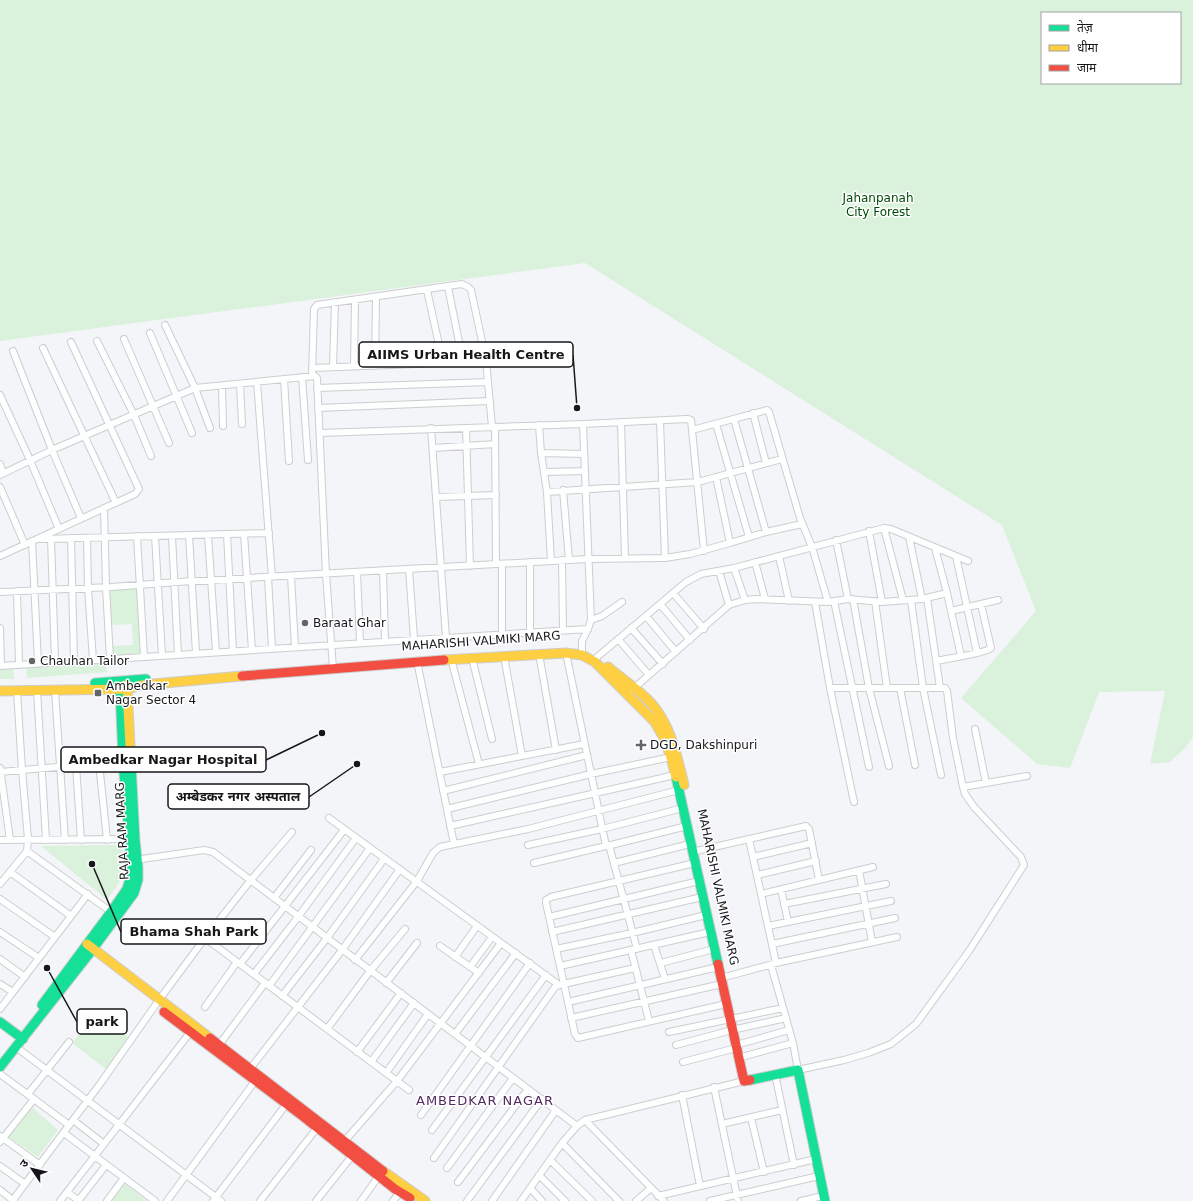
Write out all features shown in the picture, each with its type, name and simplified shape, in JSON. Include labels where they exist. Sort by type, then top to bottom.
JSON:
[{"type":"street","points":[[312,376],[315,306],[320,304],[462,284],[468,287],[470,290],[486,360],[495,444],[502,634]]},
{"type":"street","points":[[448,287],[463,362]]},
{"type":"street","points":[[427,290],[442,364]]},
{"type":"street","points":[[375,366],[376,297]]},
{"type":"street","points":[[354,366],[355,300]]},
{"type":"street","points":[[333,367],[335,302]]},
{"type":"street","points":[[165,325],[195,388],[210,428]]},
{"type":"street","points":[[150,333],[192,433]]},
{"type":"street","points":[[124,338],[170,443]]},
{"type":"street","points":[[1,553],[25,545],[135,494],[139,490],[108,426],[71,342]]},
{"type":"street","points":[[97,342],[134,415],[151,456]]},
{"type":"street","points":[[43,348],[116,502]]},
{"type":"street","points":[[13,351],[52,450],[81,518]]},
{"type":"street","points":[[312,368],[442,364],[486,360]]},
{"type":"street","points":[[0,464],[2,474],[52,450],[195,388],[312,376],[316,377],[320,432],[326,574],[333,666]]},
{"type":"street","points":[[302,377],[308,460]]},
{"type":"street","points":[[284,379],[289,462]]},
{"type":"street","points":[[257,382],[269,534],[272,648]]},
{"type":"street","points":[[317,388],[488,382]]},
{"type":"street","points":[[240,384],[242,424]]},
{"type":"street","points":[[222,386],[223,426]]},
{"type":"street","points":[[0,395],[30,460],[59,529]]},
{"type":"street","points":[[318,408],[490,401]]},
{"type":"street","points":[[692,430],[765,410],[769,411],[802,524],[812,547],[831,601],[853,688],[869,767]]},
{"type":"street","points":[[753,413],[766,463]]},
{"type":"street","points":[[320,432],[622,423],[689,419],[692,422],[704,551]]},
{"type":"street","points":[[734,419],[766,532]]},
{"type":"street","points":[[660,421],[664,558]]},
{"type":"street","points":[[622,423],[625,558]]},
{"type":"street","points":[[582,653],[582,641],[591,620],[583,424]]},
{"type":"street","points":[[716,424],[749,538]]},
{"type":"street","points":[[539,425],[541,453],[547,492],[551,561]]},
{"type":"street","points":[[431,428],[446,638]]},
{"type":"street","points":[[466,428],[470,566]]},
{"type":"street","points":[[433,448],[495,444]]},
{"type":"street","points":[[541,453],[584,454]]},
{"type":"street","points":[[547,492],[586,488],[698,482],[782,459]]},
{"type":"street","points":[[544,472],[585,471]]},
{"type":"street","points":[[716,477],[730,543]]},
{"type":"street","points":[[0,487],[25,545]]},
{"type":"street","points":[[563,490],[569,560]]},
{"type":"street","points":[[436,498],[496,495]]},
{"type":"street","points":[[104,508],[110,659]]},
{"type":"street","points":[[0,592],[562,560],[664,558],[704,551],[766,532],[802,524]]},
{"type":"street","points":[[884,528],[903,600]]},
{"type":"street","points":[[596,658],[672,593],[686,582],[701,574],[734,568],[868,531],[884,528],[968,561]]},
{"type":"street","points":[[868,531],[882,602]]},
{"type":"street","points":[[227,534],[233,651]]},
{"type":"street","points":[[244,534],[252,650]]},
{"type":"street","points":[[35,540],[51,538],[269,534]]},
{"type":"street","points":[[189,535],[196,653]]},
{"type":"street","points":[[208,535],[216,652]]},
{"type":"street","points":[[137,536],[144,657]]},
{"type":"street","points":[[155,536],[162,655]]},
{"type":"street","points":[[172,536],[178,654]]},
{"type":"street","points":[[51,538],[55,662]]},
{"type":"street","points":[[71,538],[74,661]]},
{"type":"street","points":[[88,538],[88,588],[93,660]]},
{"type":"street","points":[[909,538],[924,598],[937,661],[940,688]]},
{"type":"street","points":[[35,540],[34,590],[38,663]]},
{"type":"street","points":[[836,540],[889,766]]},
{"type":"street","points":[[935,548],[952,611],[961,656]]},
{"type":"street","points":[[779,556],[789,601]]},
{"type":"street","points":[[956,556],[977,653]]},
{"type":"street","points":[[562,560],[563,630]]},
{"type":"street","points":[[530,562],[530,632]]},
{"type":"street","points":[[755,562],[765,600]]},
{"type":"street","points":[[734,568],[745,600]]},
{"type":"street","points":[[409,569],[414,640]]},
{"type":"street","points":[[383,571],[385,641]]},
{"type":"street","points":[[719,571],[729,605]]},
{"type":"street","points":[[357,572],[360,643]]},
{"type":"street","points":[[292,576],[295,647]]},
{"type":"street","points":[[17,591],[19,664]]},
{"type":"street","points":[[672,593],[704,629]]},
{"type":"street","points":[[634,689],[704,629],[729,605],[745,600],[815,602],[851,599],[882,602],[911,600],[947,593]]},
{"type":"street","points":[[911,600],[923,688],[941,775]]},
{"type":"street","points":[[952,611],[998,600]]},
{"type":"street","points":[[875,601],[887,688]]},
{"type":"street","points":[[591,620],[602,616],[622,602]]},
{"type":"street","points":[[815,602],[830,688],[854,802]]},
{"type":"street","points":[[660,604],[690,640]]},
{"type":"street","points":[[937,661],[990,649],[991,646],[981,604]]},
{"type":"street","points":[[646,616],[676,652]]},
{"type":"street","points":[[0,628],[1,666],[588,629]]},
{"type":"street","points":[[631,628],[663,664]]},
{"type":"street","points":[[618,639],[650,675]]},
{"type":"street","name":"MAHARISHI VALMIKI MARG","points":[[0,691],[55,690],[124,686],[333,666],[538,649],[568,648],[591,655],[651,704],[663,719],[678,758],[702,897],[718,966],[723,980],[726,1004],[732,1018]]},
{"type":"street","points":[[566,653],[584,744],[596,793],[602,829],[614,863],[628,915],[632,933],[635,968],[649,1021]]},
{"type":"street","name":"MAHARISHI VALMIKI MARG","points":[[333,666],[539,654],[582,653],[595,662],[644,710],[654,721],[663,736],[671,757],[746,1080]]},
{"type":"street","points":[[539,654],[556,750]]},
{"type":"street","points":[[504,656],[522,756]]},
{"type":"street","points":[[472,658],[492,739]]},
{"type":"street","points":[[451,659],[479,764]]},
{"type":"street","points":[[417,661],[454,844]]},
{"type":"street","name":"MAHARISHI VALMIKI MARG","points":[[0,688],[124,686]]},
{"type":"street","name":"RAJA RAM MARG","points":[[0,1059],[21,1037],[114,914],[134,893],[137,885],[139,876],[134,860],[132,840],[124,686]]},
{"type":"street","points":[[521,1201],[562,1143],[577,1126],[585,1120],[746,1080],[844,1060],[892,1044],[916,1024],[969,951],[1022,869],[1024,865],[1021,857],[974,807],[963,787],[945,688],[830,688]]},
{"type":"street","points":[[900,688],[915,765]]},
{"type":"street","points":[[37,690],[46,840]]},
{"type":"street","points":[[55,690],[65,840]]},
{"type":"street","points":[[0,884],[3,876],[10,872],[26,851],[28,839],[17,691]]},
{"type":"street","points":[[975,729],[986,783]]},
{"type":"street","points":[[440,772],[584,744]]},
{"type":"street","points":[[443,791],[587,755]]},
{"type":"street","points":[[447,809],[591,774],[671,757]]},
{"type":"street","points":[[0,772],[127,760]]},
{"type":"street","points":[[98,763],[107,840]]},
{"type":"street","points":[[76,765],[80,840]]},
{"type":"street","points":[[0,768],[10,840]]},
{"type":"street","points":[[450,826],[675,775]]},
{"type":"street","points":[[963,787],[1027,776]]},
{"type":"street","points":[[356,960],[417,881],[436,850],[440,847],[528,829],[678,790]]},
{"type":"street","points":[[528,845],[602,829],[683,808]]},
{"type":"street","points":[[329,818],[492,937],[561,984]]},
{"type":"street","points":[[534,863],[686,826]]},
{"type":"street","points":[[614,863],[749,839],[806,826],[809,829],[819,880]]},
{"type":"street","points":[[205,1007],[238,963],[344,830]]},
{"type":"street","points":[[0,1190],[14,1201],[205,938],[250,881],[292,832]]},
{"type":"street","points":[[254,974],[356,838]]},
{"type":"street","points":[[749,839],[772,944],[773,964],[793,1043],[824,1198],[800,1201]]},
{"type":"street","points":[[0,840],[132,840]]},
{"type":"street","points":[[753,857],[812,844]]},
{"type":"street","points":[[219,1045],[312,927],[370,848]]},
{"type":"street","points":[[134,860],[204,850],[218,855],[250,881],[577,1126]]},
{"type":"street","points":[[274,898],[311,850]]},
{"type":"street","points":[[26,851],[114,914]]},
{"type":"street","points":[[282,996],[327,938],[384,859]]},
{"type":"street","points":[[757,875],[816,861]]},
{"type":"street","points":[[695,863],[548,898],[546,903],[560,966],[561,984],[568,1002],[575,1034],[578,1038],[726,1004]]},
{"type":"street","points":[[761,894],[874,867]]},
{"type":"street","points":[[250,1069],[342,950],[400,869]]},
{"type":"street","points":[[859,870],[872,942]]},
{"type":"street","points":[[10,872],[71,916]]},
{"type":"street","points":[[549,917],[699,881]]},
{"type":"street","points":[[784,904],[886,884]]},
{"type":"street","points":[[781,889],[788,922]]},
{"type":"street","points":[[0,1009],[88,894]]},
{"type":"street","points":[[552,932],[702,897]]},
{"type":"street","points":[[0,899],[55,937]]},
{"type":"street","points":[[768,926],[891,901]]},
{"type":"street","points":[[556,949],[706,915]]},
{"type":"street","points":[[772,944],[896,918]]},
{"type":"street","points":[[455,957],[477,926]]},
{"type":"street","points":[[327,1030],[370,971],[405,929]]},
{"type":"street","points":[[0,932],[39,958]]},
{"type":"street","points":[[560,966],[710,932]]},
{"type":"street","points":[[470,967],[492,937]]},
{"type":"street","points":[[572,1018],[644,1002],[723,980],[773,964],[897,937]]},
{"type":"street","points":[[205,938],[409,1090]]},
{"type":"street","points":[[386,983],[417,943]]},
{"type":"street","points":[[343,1144],[397,1081],[502,943]]},
{"type":"street","points":[[654,945],[665,979]]},
{"type":"street","points":[[440,946],[479,973]]},
{"type":"street","points":[[88,949],[192,1029],[255,1081],[288,1102],[381,1174],[400,1192],[415,1201]]},
{"type":"street","points":[[661,963],[714,950]]},
{"type":"street","points":[[455,1034],[516,953]]},
{"type":"street","points":[[0,958],[24,977]]},
{"type":"street","points":[[421,1115],[530,964]]},
{"type":"street","points":[[568,1002],[718,966]]},
{"type":"street","points":[[434,1158],[553,990],[561,984],[635,968]]},
{"type":"street","points":[[432,1130],[546,975]]},
{"type":"street","points":[[0,984],[13,992]]},
{"type":"street","points":[[357,1052],[400,993]]},
{"type":"street","points":[[370,1062],[414,1003]]},
{"type":"street","points":[[669,1032],[783,1008]]},
{"type":"street","points":[[386,1073],[428,1014]]},
{"type":"street","points":[[676,1045],[786,1018]]},
{"type":"street","points":[[0,1022],[21,1037]]},
{"type":"street","points":[[192,1029],[219,1045],[250,1069],[317,1128],[343,1144],[352,1156],[397,1182],[425,1201]]},
{"type":"street","points":[[60,1201],[192,1029]]},
{"type":"street","points":[[683,1062],[789,1030]]},
{"type":"street","name":"RAJA RAM MARG","points":[[0,1067],[16,1047],[21,1037]]},
{"type":"street","points":[[28,1094],[69,1042]]},
{"type":"street","points":[[741,1057],[793,1043]]},
{"type":"street","points":[[16,1047],[217,1200],[288,1102]]},
{"type":"street","points":[[0,1074],[34,1099],[104,1144]]},
{"type":"street","points":[[775,1074],[794,1165]]},
{"type":"street","points":[[447,1168],[513,1078]]},
{"type":"street","points":[[167,1201],[255,1081]]},
{"type":"street","points":[[714,1088],[737,1198]]},
{"type":"street","points":[[458,1182],[528,1089]]},
{"type":"street","points":[[682,1095],[700,1186]]},
{"type":"street","points":[[34,1099],[1,1139],[40,1165]]},
{"type":"street","points":[[468,1201],[542,1099]]},
{"type":"street","points":[[492,1201],[556,1110]]},
{"type":"street","points":[[722,1124],[782,1110]]},
{"type":"street","points":[[751,1118],[764,1172]]},
{"type":"street","points":[[585,1120],[664,1201]]},
{"type":"street","points":[[260,1201],[317,1128]]},
{"type":"street","points":[[64,1132],[155,1201]]},
{"type":"street","points":[[562,1143],[619,1201]]},
{"type":"street","points":[[316,1201],[352,1156]]},
{"type":"street","points":[[658,1196],[816,1159]]},
{"type":"street","points":[[550,1160],[592,1201]]},
{"type":"street","points":[[67,1192],[79,1201],[106,1165]]},
{"type":"street","points":[[0,1166],[25,1184]]},
{"type":"street","points":[[361,1201],[381,1174]]},
{"type":"street","points":[[539,1175],[565,1201]]},
{"type":"street","points":[[710,1201],[737,1198],[819,1176]]},
{"type":"street","points":[[107,1201],[124,1178]]},
{"type":"street","points":[[530,1188],[542,1201]]},
{"type":"street","points":[[636,1201],[651,1188]]},
{"type":"street","points":[[393,1201],[400,1192]]},
{"type":"green space","name":"Jahanpanah City Forest","points":[[0,0],[1193,0],[1193,737],[1185,748],[1170,762],[1150,764],[1165,691],[1099,692],[1070,768],[1037,764],[961,698],[1036,611],[1002,525],[585,263],[0,341]]},
{"type":"green space","points":[[139,586],[142,655],[111,657],[111,646],[133,645],[132,624],[109,625],[107,588]]},
{"type":"green space","points":[[106,660],[107,672],[27,678],[26,665]]},
{"type":"green space","points":[[13,666],[14,679],[0,679],[0,667]]},
{"type":"green space","points":[[123,845],[120,882],[107,900],[41,846]]},
{"type":"green space","points":[[97,1012],[129,1038],[106,1069],[72,1043]]},
{"type":"green space","points":[[32,1107],[58,1130],[38,1157],[9,1137]]},
{"type":"green space","points":[[125,1184],[147,1201],[111,1201]]},
{"type":"traffic: fast","points":[[95,683],[146,679]]},
{"type":"traffic: fast","points":[[42,1005],[111,912],[127,889],[129,882],[131,860],[123,761],[120,689],[123,683]]},
{"type":"traffic: fast","points":[[0,1067],[89,954],[134,893],[138,880],[138,867],[131,764]]},
{"type":"traffic: fast","points":[[676,777],[718,964]]},
{"type":"traffic: fast","points":[[0,1022],[23,1039]]},
{"type":"traffic: fast","points":[[750,1080],[798,1070],[825,1201]]},
{"type":"traffic: slow","points":[[444,660],[566,653],[582,655],[595,662],[654,721],[663,736],[671,757],[676,777]]},
{"type":"traffic: slow","points":[[608,667],[641,693],[651,703],[664,721],[679,763],[684,785]]},
{"type":"traffic: slow","points":[[0,691],[127,689],[142,685],[242,676]]},
{"type":"traffic: slow","points":[[125,685],[127,689],[131,764]]},
{"type":"traffic: slow","points":[[87,944],[210,1038]]},
{"type":"traffic: slow","points":[[383,1171],[425,1201]]},
{"type":"traffic: jam","points":[[242,676],[444,660]]},
{"type":"traffic: jam","points":[[718,964],[744,1081],[750,1080]]},
{"type":"traffic: jam","points":[[164,1012],[300,1114],[395,1189],[410,1198]]},
{"type":"traffic: jam","points":[[210,1038],[383,1171]]},
{"type":"place","name":"AIIMS Urban Health Centre","points":[[577,408]]},
{"type":"place","name":"Baraat Ghar","points":[[305,623]]},
{"type":"place","name":"Chauhan Tailor","points":[[32,661]]},
{"type":"place","name":"Ambedkar Nagar Sector 4","points":[[98,693]]},
{"type":"place","name":"Ambedkar Nagar Hospital","points":[[322,733]]},
{"type":"place","name":"DGD, Dakshinpuri","points":[[641,745]]},
{"type":"place","name":"अम्बेडकर नगर अस्पताल","points":[[357,764]]},
{"type":"place","name":"Bhama Shah Park","points":[[92,864]]},
{"type":"place","name":"park","points":[[47,968]]},
{"type":"district","name":"AMBEDKAR NAGAR","points":[[485,1100]]}]
